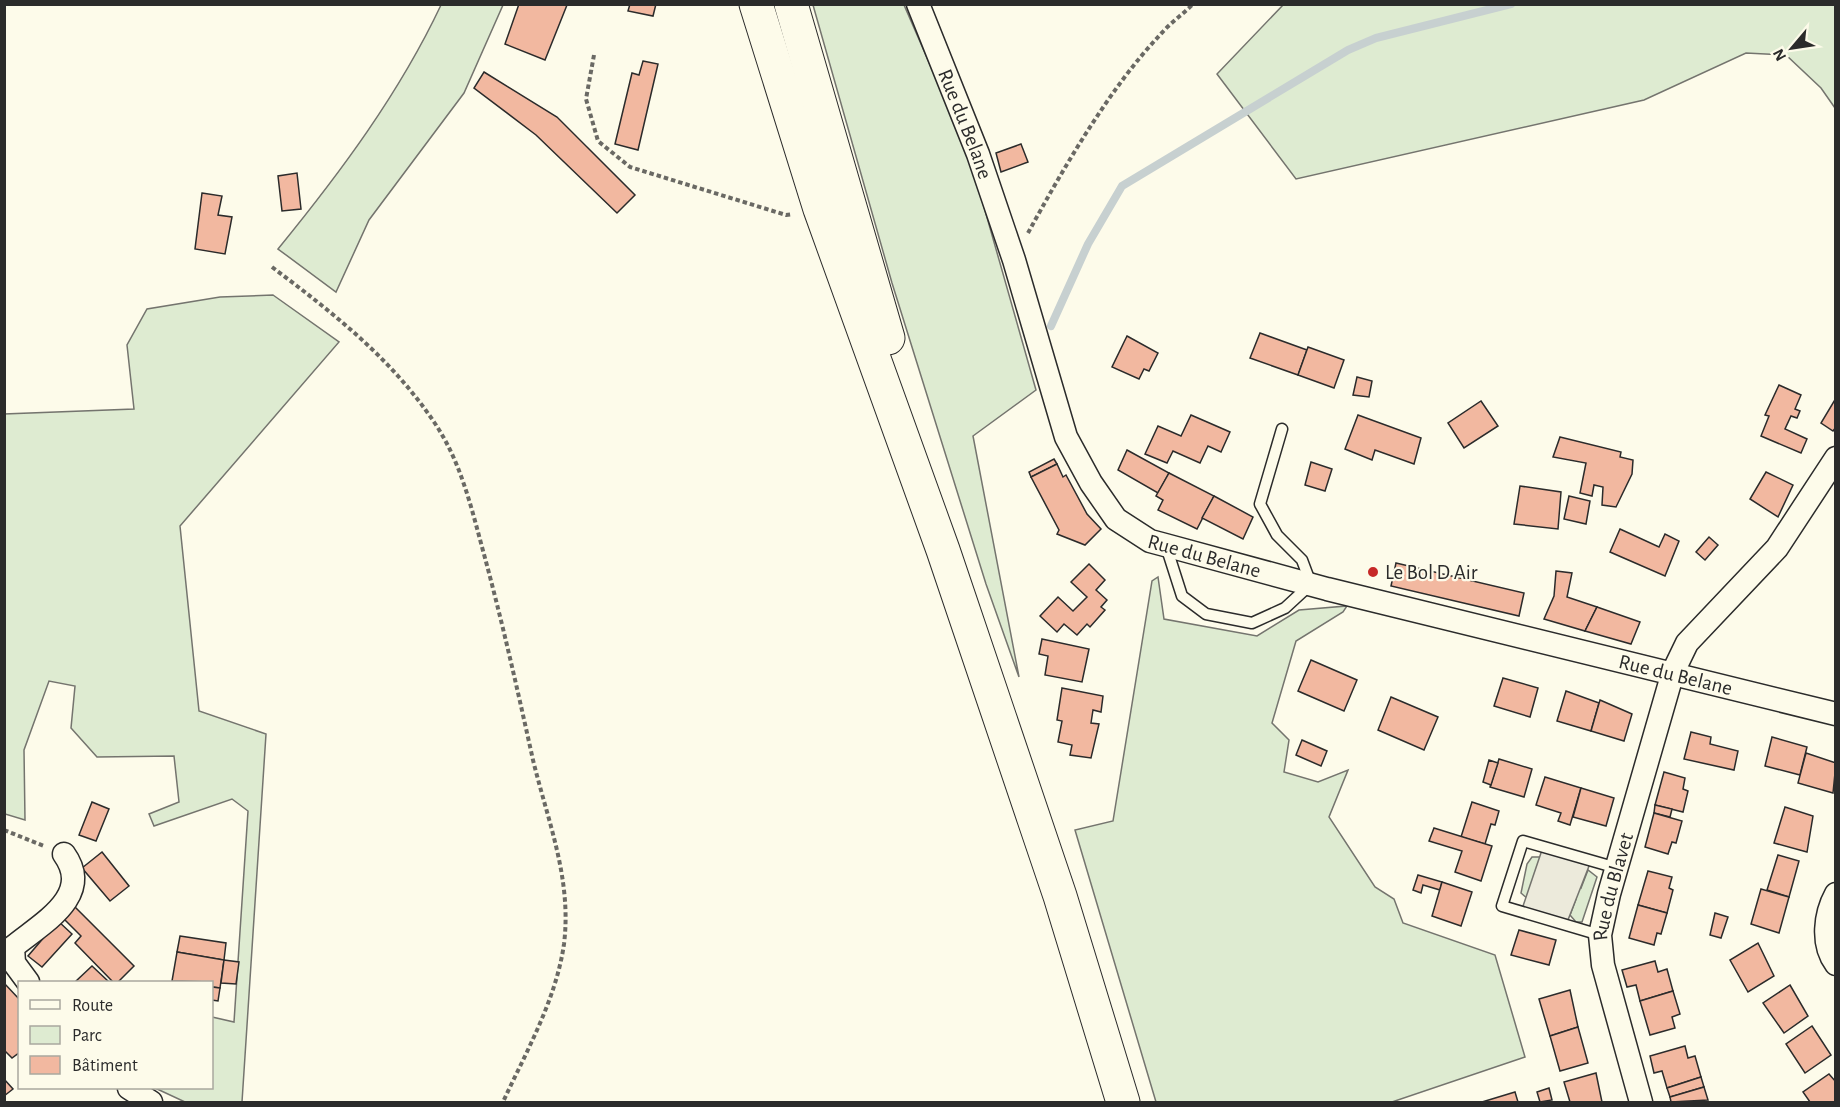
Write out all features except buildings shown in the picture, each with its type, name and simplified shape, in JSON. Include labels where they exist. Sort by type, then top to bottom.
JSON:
[{"type":"main road","points":[[756,4],[820,209],[943,550],[1060,896],[1123,1102]]},
{"type":"main road","points":[[791,4],[899,376],[1107,1004],[1130,1102]]},
{"type":"street","name":"Rue du Belane","points":[[918,4],[978,154],[1014,260],[1066,437],[1091,483],[1116,519],[1150,541],[1311,584],[1836,714]]},
{"type":"street","name":"Rue du Blavet","points":[[1641,1102],[1603,965],[1600,935],[1673,672],[1687,643],[1777,548],[1836,458]]},
{"type":"street","points":[[27,981],[14,963],[13,947],[65,903],[74,883],[73,867],[64,854]]},
{"type":"street","points":[[1836,894],[1827,910],[1826,933],[1832,958],[1836,963]]},
{"type":"street","points":[[131,1089],[151,1102]]},
{"type":"lane","points":[[1165,545],[1182,596],[1206,615],[1252,623],[1285,608],[1311,584],[1302,560],[1277,535],[1260,504],[1282,429]]},
{"type":"lane","points":[[1600,935],[1502,906],[1523,841],[1617,868]]},
{"type":"path","points":[[1014,260],[1062,170],[1116,91],[1158,36],[1193,4]]},
{"type":"path","points":[[594,55],[586,99],[598,141],[630,167],[786,215],[820,209]]},
{"type":"path","points":[[272,267],[336,315],[392,367],[435,424],[462,475],[514,670],[534,762],[557,841],[566,892],[564,945],[547,1006],[503,1102]]},
{"type":"path","points":[[4,830],[64,854]]},
{"type":"green space","points":[[1284,4],[1835,5],[1835,108],[1821,88],[1786,55],[1746,53],[1644,100],[1296,179],[1217,74]]},
{"type":"green space","points":[[441,5],[503,5],[464,93],[369,220],[336,292],[278,249],[367,132],[407,70]]},
{"type":"green space","points":[[813,5],[904,5],[969,154],[1036,390],[973,436],[1019,677],[986,584],[892,283]]},
{"type":"green space","points":[[273,295],[339,342],[180,526],[199,711],[266,734],[242,1102],[185,1102],[157,1089],[213,1089],[213,1017],[234,1022],[248,811],[232,799],[154,826],[149,814],[179,802],[174,756],[97,757],[71,728],[75,686],[49,681],[24,750],[25,820],[5,814],[4,414],[134,409],[127,345],[147,309],[220,297]]},
{"type":"green space","points":[[1158,577],[1164,619],[1257,636],[1299,610],[1347,606],[1343,612],[1296,641],[1272,723],[1289,740],[1284,772],[1318,782],[1348,770],[1329,817],[1375,887],[1394,899],[1403,923],[1495,955],[1525,1057],[1392,1102],[1156,1102],[1075,830],[1113,821],[1152,581]]},
{"type":"green space","points":[[1532,857],[1542,857],[1581,888],[1588,870],[1597,877],[1582,922],[1576,922],[1570,915],[1576,899],[1529,900],[1521,893],[1527,864]]},
{"type":"shaded area","points":[[1543,847],[1591,861],[1566,925],[1521,912]]},
{"type":"waterway","points":[[1051,326],[1088,244],[1122,186],[1348,50],[1376,38],[1511,4]]},
{"type":"place","name":"Le Bol D Air","points":[[1373,572]]}]
